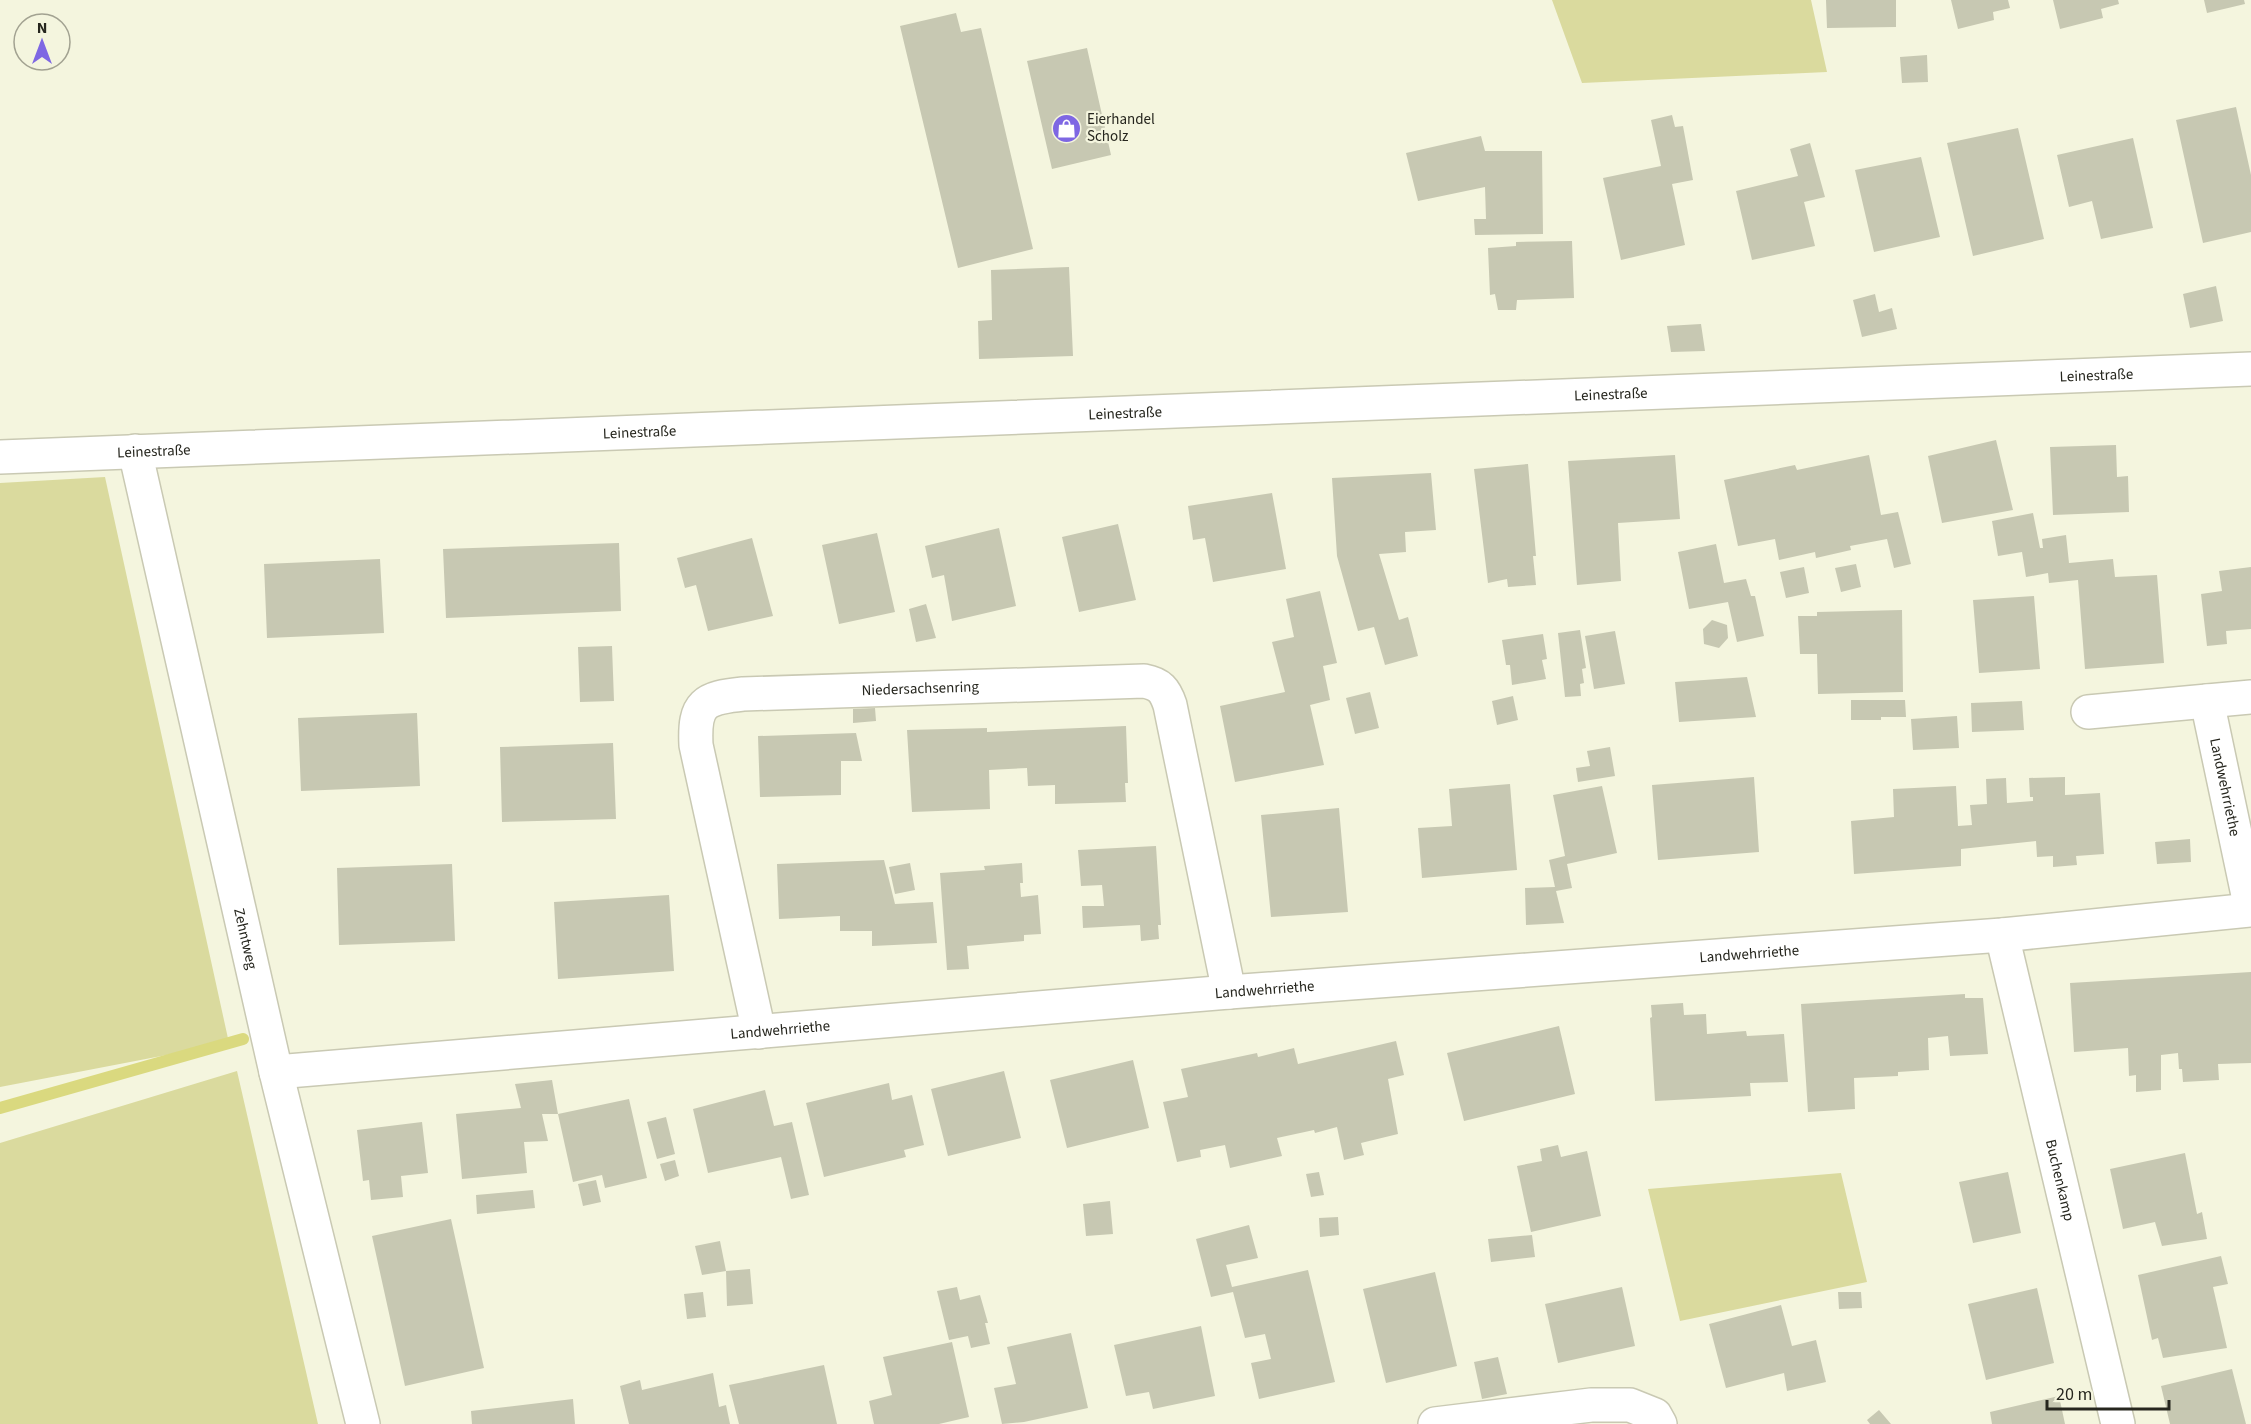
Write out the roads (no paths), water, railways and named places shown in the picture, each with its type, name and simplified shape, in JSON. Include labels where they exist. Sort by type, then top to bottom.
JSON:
[{"type":"street","name":"Leinestraße","points":[[0,457],[2251,369]]},
{"type":"street","name":"Zehntweg","points":[[135,451],[276,1072],[363,1424]]},
{"type":"street","name":"Niedersachsenring","points":[[759,1032],[696,745],[695,725],[701,709],[715,697],[743,694],[1132,681],[1154,683],[1162,688],[1170,705],[1229,992]]},
{"type":"street","points":[[2088,712],[2251,697]]},
{"type":"street","name":"Landwehrriethe","points":[[276,1072],[1229,992],[2002,935],[2251,909],[2207,701]]},
{"type":"street","name":"Buchenkamp","points":[[2002,935],[2118,1424]]},
{"type":"street","points":[[1435,1424],[1592,1405],[1630,1405],[1655,1415],[1660,1424]]},
{"type":"waterway","points":[[0,1108],[243,1039]]},
{"type":"place","name":"Eierhandel Scholz","points":[[1066,128]]}]
